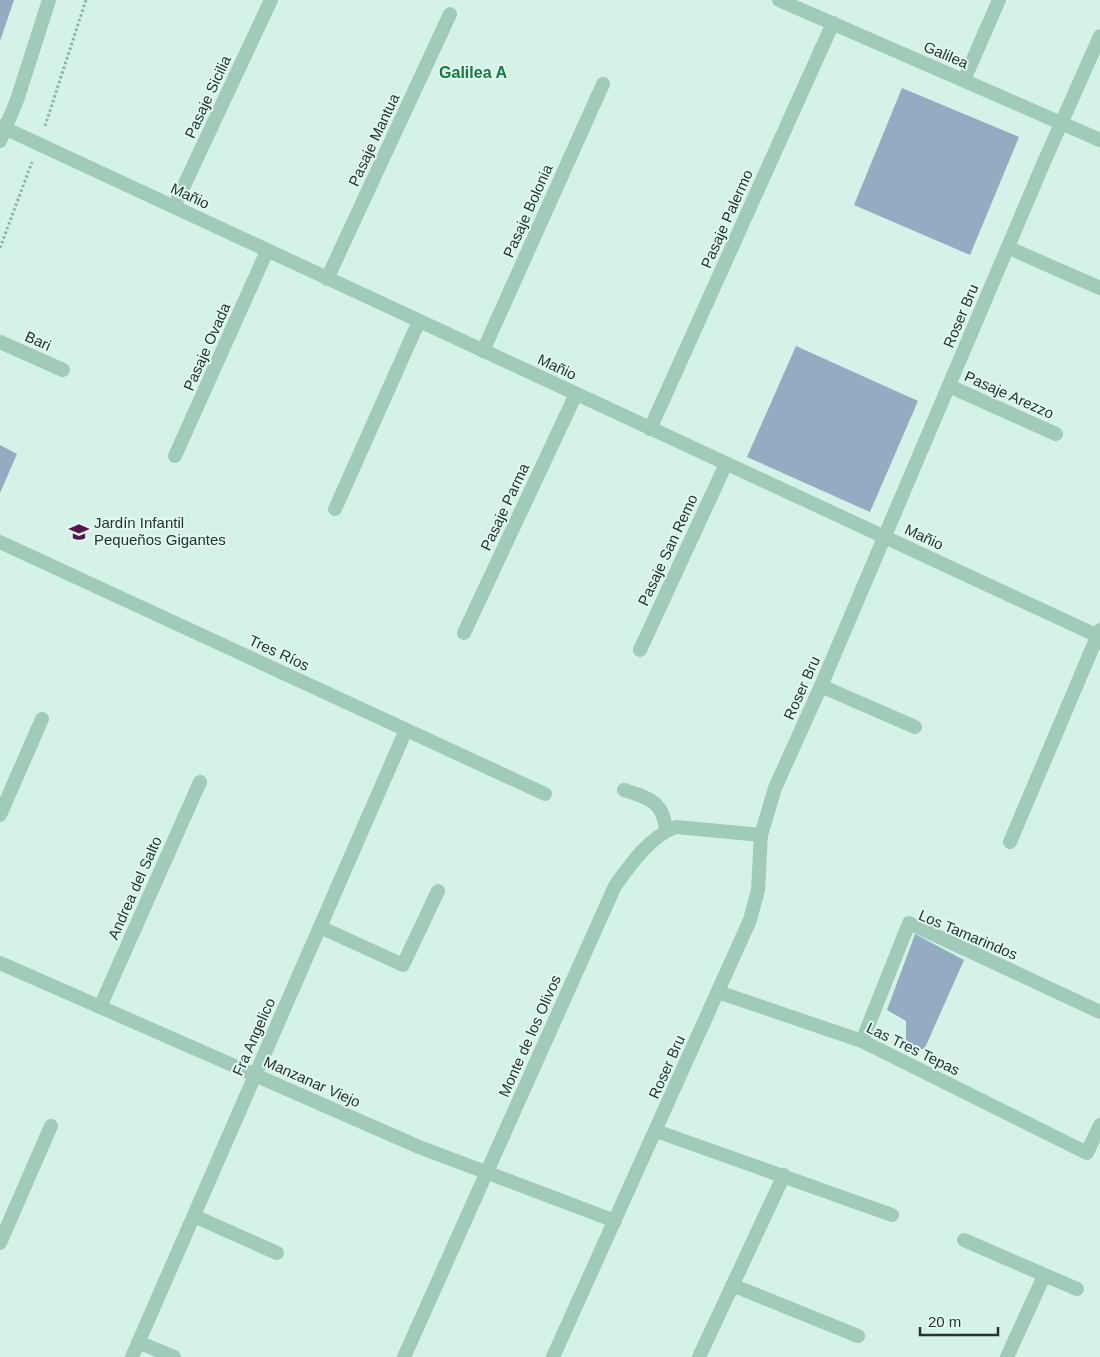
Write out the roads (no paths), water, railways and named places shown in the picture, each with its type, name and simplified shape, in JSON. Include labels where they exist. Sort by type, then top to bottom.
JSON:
[{"type":"street","points":[[2,132],[49,0]]},
{"type":"street","name":"Pasaje Sicilia","points":[[174,207],[271,0]]},
{"type":"street","name":"Galilea","points":[[779,0],[811,6],[833,23],[1100,140]]},
{"type":"street","points":[[964,80],[999,0]]},
{"type":"street","name":"Pasaje Mantua","points":[[327,278],[450,14]]},
{"type":"street","name":"Pasaje Palermo","points":[[650,429],[833,23]]},
{"type":"street","name":"Roser Bru","points":[[552,1357],[656,1131],[756,904],[762,835],[775,788],[822,686],[884,536],[1100,36]]},
{"type":"street","name":"Pasaje Bolonia","points":[[483,351],[603,84]]},
{"type":"street","name":"Mañio","points":[[2,132],[174,207],[650,429],[1099,634]]},
{"type":"street","points":[[1009,248],[1100,288]]},
{"type":"street","name":"Pasaje Ovada","points":[[175,456],[268,251]]},
{"type":"street","points":[[335,509],[419,321]]},
{"type":"street","name":"Bari","points":[[0,342],[63,370]]},
{"type":"street","name":"Pasaje Arezzo","points":[[949,386],[1056,434]]},
{"type":"street","name":"Pasaje Parma","points":[[464,633],[576,394]]},
{"type":"street","name":"Pasaje San Remo","points":[[640,650],[726,464]]},
{"type":"street","name":"Tres Ríos","points":[[0,542],[545,794]]},
{"type":"street","points":[[1010,842],[1099,634]]},
{"type":"street","points":[[822,686],[915,726]]},
{"type":"street","points":[[0,815],[42,719]]},
{"type":"street","name":"Fra Angelico","points":[[132,1357],[406,730]]},
{"type":"street","name":"Andrea del Salto","points":[[100,1007],[200,782]]},
{"type":"street","points":[[624,790],[656,802],[665,816],[666,830],[676,827],[688,827],[762,835]]},
{"type":"street","name":"Monte de los Olivos","points":[[404,1357],[615,886],[640,854],[666,830]]},
{"type":"street","points":[[320,927],[404,965],[438,891]]},
{"type":"street","name":"Los Tamarindos","points":[[862,1041],[909,924],[1100,1012]]},
{"type":"street","name":"Manzanar Viejo","points":[[0,963],[419,1147],[615,1221]]},
{"type":"street","name":"Las Tres Tepas","points":[[718,992],[862,1041],[1087,1153],[1100,1125]]},
{"type":"street","points":[[0,1243],[51,1126]]},
{"type":"street","points":[[656,1131],[892,1215]]},
{"type":"street","points":[[699,1357],[784,1175]]},
{"type":"street","points":[[194,1216],[277,1253]]},
{"type":"street","points":[[964,1240],[1077,1289]]},
{"type":"street","points":[[1008,1357],[1044,1276]]},
{"type":"street","points":[[732,1285],[858,1336]]},
{"type":"street","points":[[138,1342],[174,1357]]},
{"type":"place","name":"Jardín Infantil Pequeños Gigantes","points":[[79,532]]},
{"type":"district","name":"Galilea A","points":[[473,72]]}]
